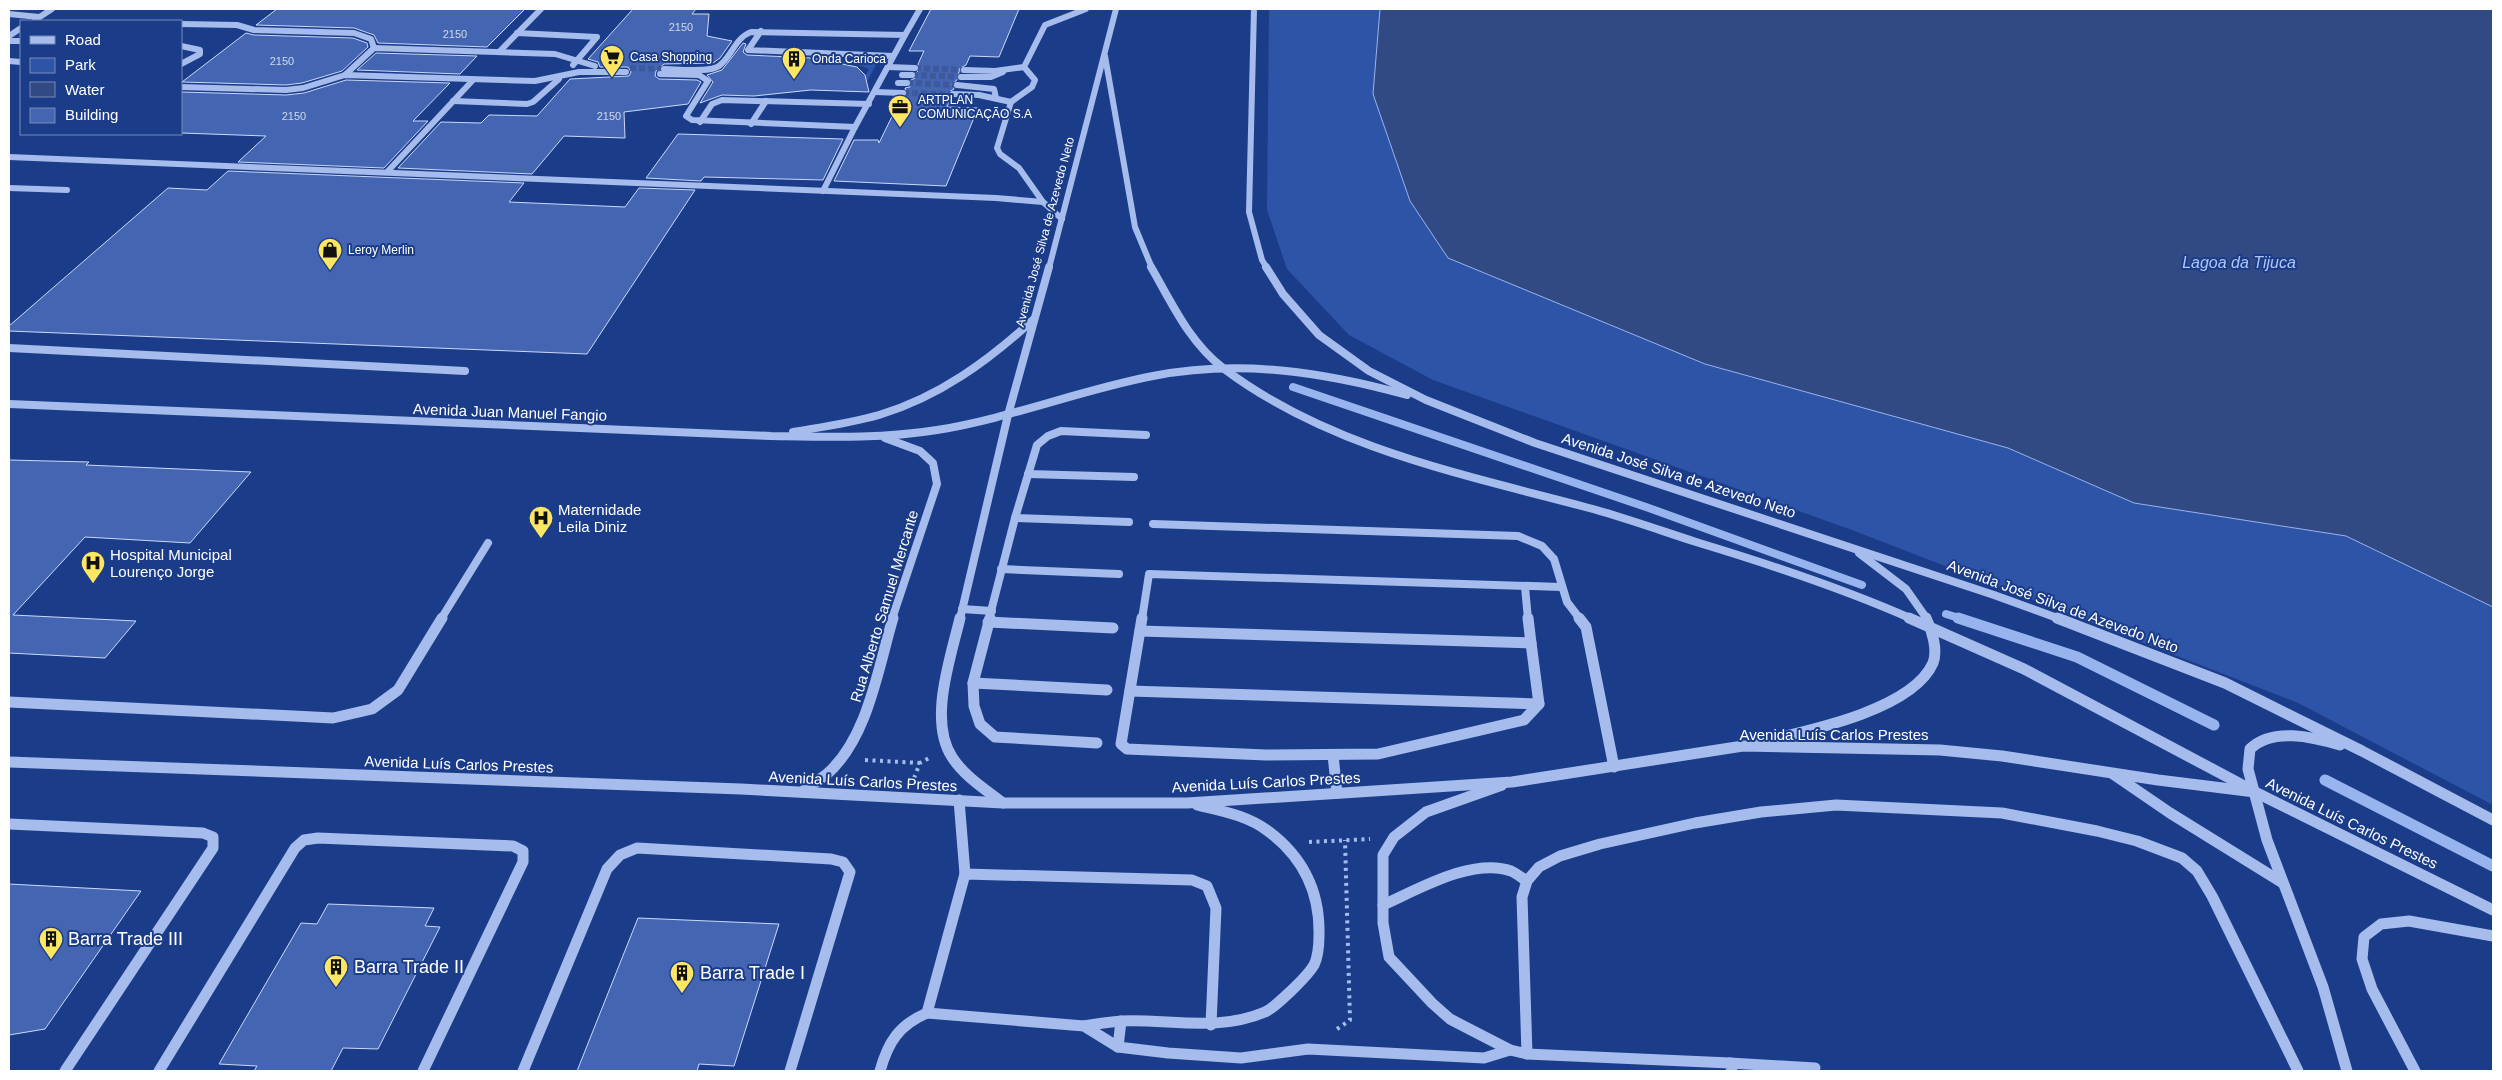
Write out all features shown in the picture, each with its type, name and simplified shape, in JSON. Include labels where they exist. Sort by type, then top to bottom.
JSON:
[{"type":"street","points":[[9,12],[12,9]]},
{"type":"street","points":[[34,20],[52,9]]},
{"type":"street","points":[[500,51],[542,9]]},
{"type":"street","points":[[823,191],[893,56],[920,9]]},
{"type":"street","points":[[1024,67],[1045,25],[1086,9]]},
{"type":"street","name":"Avenida José Silva de Azevedo Neto","points":[[1008,414],[1036,318],[1116,9]]},
{"type":"street","name":"Avenida José Silva de Azevedo Neto","points":[[1254,9],[1249,212],[1262,260],[1283,294],[1319,335],[1369,371],[1426,400],[1535,443],[2003,598],[2226,683],[2362,751]]},
{"type":"street","points":[[9,12],[39,17]]},
{"type":"street","points":[[182,24],[237,25],[254,30],[354,33],[370,39],[374,48]]},
{"type":"street","points":[[9,36],[20,29]]},
{"type":"street","points":[[856,127],[700,122],[686,116],[708,81],[705,77],[662,72],[711,69],[719,66],[743,35],[761,31],[905,35]]},
{"type":"street","points":[[761,31],[748,50],[893,56]]},
{"type":"street","points":[[452,102],[526,104],[533,102],[576,62],[597,37],[517,33]]},
{"type":"street","points":[[182,46],[197,48],[200,54],[196,58],[182,64]]},
{"type":"street","points":[[182,87],[286,90],[303,88],[346,75],[535,81],[579,72],[628,70],[584,66],[555,54],[374,48],[346,75]]},
{"type":"street","name":"Avenida José Silva de Azevedo Neto","points":[[1105,56],[1135,227],[1150,265],[1190,334],[1222,367],[1268,398],[1323,426],[1427,466],[1594,510],[1759,561],[1869,600],[2024,668],[2255,792]]},
{"type":"street","points":[[964,70],[1005,70],[1024,67]]},
{"type":"street","points":[[1024,67],[1035,80],[1032,87],[1012,102],[997,148],[1000,154],[1019,168],[1043,202],[1062,219]]},
{"type":"street","points":[[888,68],[915,68]]},
{"type":"street","points":[[961,77],[991,77],[999,75],[1005,70]]},
{"type":"street","points":[[902,75],[912,75]]},
{"type":"street","points":[[388,171],[473,80]]},
{"type":"street","points":[[898,83],[908,83]]},
{"type":"street","points":[[957,85],[994,89],[996,98]]},
{"type":"street","points":[[875,92],[903,93]]},
{"type":"street","points":[[953,94],[996,98],[1012,102]]},
{"type":"street","points":[[700,122],[716,101],[869,104]]},
{"type":"street","points":[[751,124],[766,101]]},
{"type":"street","points":[[9,157],[388,171],[996,198],[1043,202]]},
{"type":"street","points":[[9,188],[67,190]]},
{"type":"street","points":[[771,436],[881,414],[922,398],[957,380],[1000,352],[1036,318]]},
{"type":"street","points":[[9,348],[465,371]]},
{"type":"street","name":"Avenida Juan Manuel Fangio","points":[[9,404],[771,436],[884,437],[960,426],[1142,379],[1181,371],[1222,367],[1257,366],[1315,372],[1426,400]]},
{"type":"street","points":[[1003,803],[956,765],[947,750],[942,735],[943,689],[1008,414]]},
{"type":"street","points":[[1097,743],[994,737],[980,724],[974,706],[974,683],[1001,569],[1037,445],[1048,436],[1061,431],[1146,435]]},
{"type":"street","name":"Rua Alberto Samuel Mercante","points":[[802,792],[828,773],[841,759],[862,723],[896,606],[937,484],[933,463],[920,452],[884,437]]},
{"type":"street","points":[[1028,474],[1134,477]]},
{"type":"street","points":[[1015,518],[1129,522]]},
{"type":"street","points":[[1153,524],[1518,536],[1542,546],[1554,559],[1567,602],[1586,627],[1614,768]]},
{"type":"street","points":[[9,702],[333,718],[372,710],[398,690],[488,542]]},
{"type":"street","points":[[1743,746],[1835,723],[1892,701],[1922,680],[1933,662],[1931,628],[1910,594],[1891,575],[1850,547]]},
{"type":"street","points":[[1001,569],[1119,574]]},
{"type":"street","points":[[1539,704],[1524,720],[1378,754],[1266,755],[1127,749],[1121,744],[1149,574],[1561,587]]},
{"type":"street","points":[[1525,587],[1539,704]]},
{"type":"street","points":[[962,609],[992,610]]},
{"type":"street","points":[[988,622],[1113,628]]},
{"type":"street","points":[[1140,631],[1531,643]]},
{"type":"street","points":[[974,683],[1107,690]]},
{"type":"street","points":[[1130,691],[1539,704]]},
{"type":"street","points":[[2347,1071],[2323,987],[2268,840],[2248,769],[2250,749],[2260,740],[2285,737],[2318,738],[2362,751],[2493,820]]},
{"type":"street","name":"Avenida Luís Carlos Prestes","points":[[9,762],[802,792],[1003,803],[1187,803],[1512,782],[1614,768],[1743,746],[1940,750],[2002,756],[2255,792],[2493,910]]},
{"type":"street","points":[[1333,754],[1337,793]]},
{"type":"street","points":[[2111,772],[2170,813],[2283,883]]},
{"type":"street","points":[[1512,782],[1426,812],[1394,837],[1383,855],[1383,905],[1389,957],[1432,1004],[1450,1019],[1510,1050],[1527,1054],[1731,1067],[1815,1068]]},
{"type":"street","points":[[927,1013],[965,874],[959,800]]},
{"type":"street","points":[[880,1071],[885,1053],[895,1031],[910,1019],[927,1013],[1084,1026],[1121,1022],[1212,1025],[1236,1023],[1268,1010],[1292,990],[1316,962],[1319,914],[1308,874],[1283,843],[1266,829],[1241,815],[1187,803]]},
{"type":"street","points":[[1527,1054],[1522,898],[1527,881],[1539,867],[1560,856],[1600,844],[1695,822],[1761,812],[1836,805],[2002,812],[2137,841],[2182,858],[2197,871],[2212,896],[2298,1071]]},
{"type":"street","points":[[9,824],[203,833],[213,837],[213,848],[65,1071]]},
{"type":"street","points":[[159,1071],[295,848],[304,840],[318,838],[450,845],[513,846],[523,851],[523,862],[423,1071]]},
{"type":"street","points":[[523,1071],[607,869],[620,855],[637,848],[831,859],[843,862],[850,872],[790,1071]]},
{"type":"street","points":[[1383,905],[1468,870],[1493,868],[1510,871],[1527,881]]},
{"type":"street","points":[[965,874],[1192,880],[1207,886],[1216,908],[1212,1025]]},
{"type":"street","points":[[2415,1071],[2372,989],[2362,959],[2364,937],[2381,924],[2409,921],[2493,936]]},
{"type":"street","points":[[1118,1047],[1121,1022]]},
{"type":"street","points":[[1084,1026],[1118,1047],[1240,1058],[1308,1049],[1484,1058],[1510,1050]]},
{"type":"path","points":[[841,759],[920,763],[947,750]]},
{"type":"path","points":[[908,798],[920,763]]},
{"type":"path","points":[[1283,843],[1394,837]]},
{"type":"path","points":[[1308,1049],[1350,1020],[1345,840]]},
{"type":"green space","points":[[1269,9],[1380,9],[1373,94],[2008,448],[2134,503],[2346,536],[2493,607],[2493,805],[2298,703],[1852,530],[1433,380],[1349,335],[1287,269],[1267,210]]},
{"type":"green space","points":[[729,60],[878,61],[862,91],[857,91],[869,69],[855,64],[726,65]]},
{"type":"water","name":"Lagoa da Tijuca","points":[[1380,9],[2493,9],[2493,607],[2346,536],[2134,503],[2008,448],[1705,364],[1448,258],[1410,201],[1373,94]]},
{"type":"building","points":[[277,9],[525,9],[487,47],[378,43],[374,35],[354,28],[256,25]]},
{"type":"building","points":[[633,9],[696,9],[692,14],[709,14],[707,36],[732,41],[720,58],[713,63],[664,64],[656,71],[655,76],[659,79],[697,80],[701,82],[688,104],[624,112],[625,138],[564,136],[532,174],[398,168],[441,122],[481,123],[489,115],[537,116],[570,79],[629,76],[631,72],[628,67],[600,67],[598,62],[588,59]]},
{"type":"building","points":[[931,9],[1019,9],[999,57],[970,56],[966,65],[960,68],[957,80],[952,84],[954,89],[949,92],[951,98],[947,107],[978,108],[946,186],[834,181],[854,140],[878,140],[879,143],[901,98],[907,95],[905,88],[910,87],[911,80],[917,77],[916,73],[920,69],[918,64],[924,51],[909,51]]},
{"type":"building","points":[[246,33],[254,35],[353,38],[367,43],[368,47],[342,71],[302,83],[286,85],[182,82]]},
{"type":"building","name":"Onda Carioca","points":[[743,43],[746,44],[743,52],[747,55],[812,58],[857,67],[865,75],[869,92],[811,90],[754,96],[722,95],[700,103],[713,82],[707,75],[722,70]]},
{"type":"building","points":[[376,53],[477,56],[460,74],[357,70]]},
{"type":"building","points":[[346,80],[450,83],[413,121],[428,121],[384,168],[238,162],[266,136],[182,133],[182,92],[286,95],[304,93]]},
{"type":"building","points":[[678,134],[843,139],[823,180],[704,177],[701,181],[646,178]]},
{"type":"building","name":"Leroy Merlin","points":[[228,171],[524,183],[509,202],[625,207],[639,188],[695,190],[587,354],[9,331],[9,326],[168,188],[207,190]]},
{"type":"building","points":[[9,460],[89,462],[86,465],[251,472],[190,543],[85,537],[13,615],[136,621],[105,658],[9,653]]},
{"type":"building","name":"Barra Trade III","points":[[9,884],[141,891],[45,1029],[9,1035]]},
{"type":"building","name":"Barra Trade II","points":[[328,904],[434,908],[425,926],[440,927],[378,1049],[343,1048],[331,1071],[254,1071],[257,1066],[219,1064],[301,923],[317,924]]},
{"type":"building","name":"Barra Trade I","points":[[638,918],[779,924],[734,1066],[699,1064],[697,1071],[577,1071]]},
{"type":"waterway","points":[[1293,387],[1646,507],[1862,585]]},
{"type":"waterway","points":[[1946,614],[1962,619]]},
{"type":"waterway","points":[[1958,618],[2077,657],[2214,725]]},
{"type":"waterway","points":[[2325,780],[2493,866]]},
{"type":"tunnel","points":[[630,68],[664,69]]},
{"type":"tunnel","points":[[915,68],[964,70]]},
{"type":"tunnel","points":[[912,75],[961,77]]},
{"type":"tunnel","points":[[907,83],[957,85]]},
{"type":"tunnel","points":[[903,93],[953,94]]},
{"type":"place","name":"Casa Shopping","points":[[612,78]]},
{"type":"place","name":"Onda Carioca","points":[[794,80]]},
{"type":"place","name":"ARTPLAN COMUNICAÇÃO S.A","points":[[900,128]]},
{"type":"place","name":"Leroy Merlin","points":[[330,271]]},
{"type":"place","name":"Maternidade Leila Diniz","points":[[541,539]]},
{"type":"place","name":"Hospital Municipal Lourenço Jorge","points":[[93,584]]},
{"type":"place","name":"Barra Trade III","points":[[51,960]]},
{"type":"place","name":"Barra Trade II","points":[[336,988]]},
{"type":"place","name":"Barra Trade I","points":[[682,994]]}]
